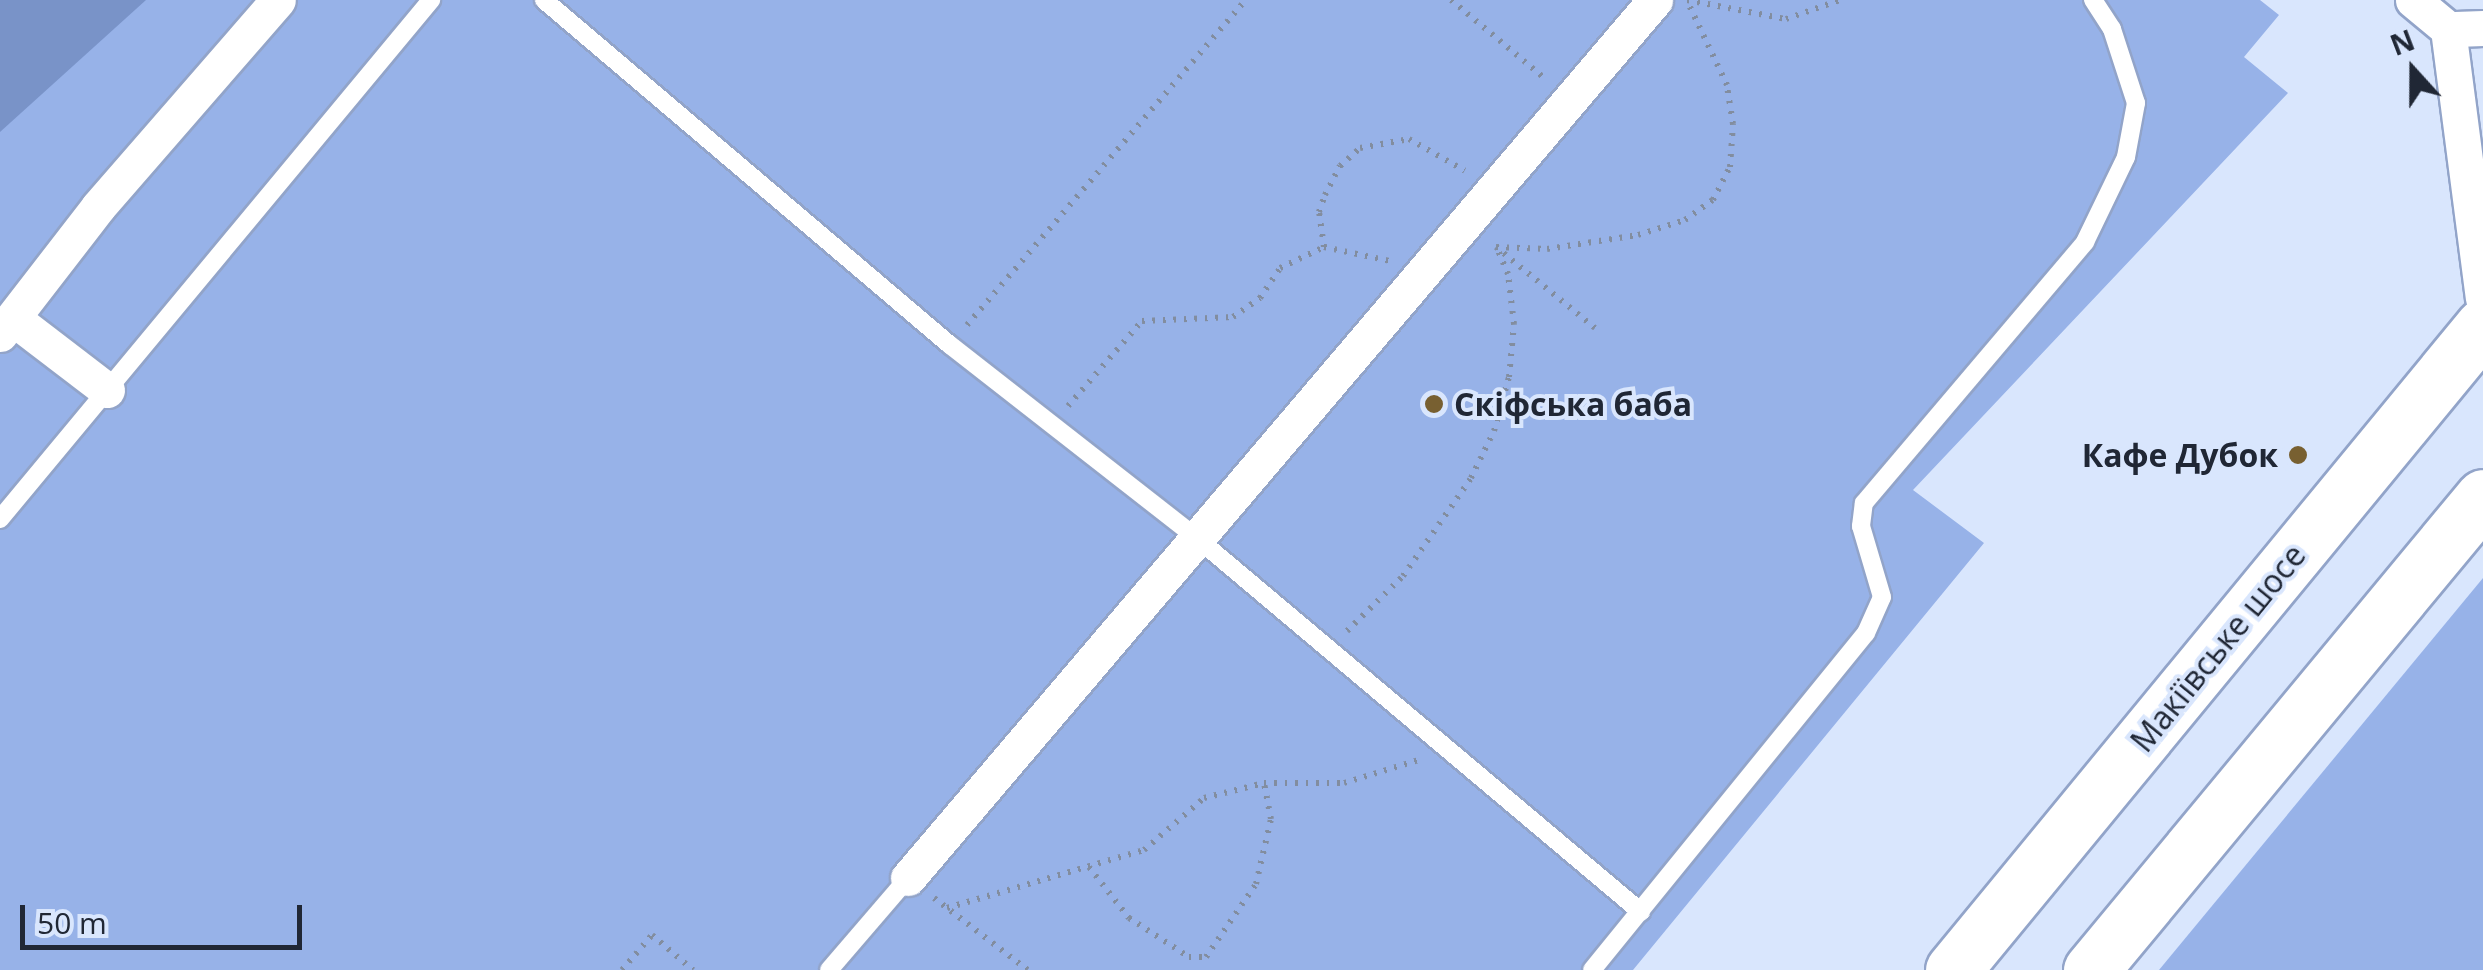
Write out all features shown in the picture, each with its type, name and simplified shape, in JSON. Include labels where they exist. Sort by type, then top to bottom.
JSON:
[{"type":"main road","name":"Макіївське шосе","points":[[1953,970],[2483,326]]},
{"type":"main road","points":[[2090,970],[2483,497]]},
{"type":"street","points":[[107,390],[7,326],[98,208],[278,0]]},
{"type":"street","points":[[908,878],[1656,0]]},
{"type":"street","points":[[2412,0],[2466,29],[2483,298]]},
{"type":"lane","points":[[0,519],[431,0]]},
{"type":"lane","points":[[544,0],[950,345],[1198,539],[1641,912]]},
{"type":"lane","points":[[1592,970],[1866,633],[1882,597],[1861,526],[1864,503],[2085,242],[2126,157],[2136,103],[2112,30],[2094,0]]},
{"type":"lane","points":[[829,970],[908,878]]},
{"type":"path","points":[[950,345],[1246,0]]},
{"type":"path","points":[[1451,0],[1571,100]]},
{"type":"path","points":[[1686,0],[1786,18],[1840,0]]},
{"type":"path","points":[[1496,247],[1547,249],[1638,235],[1684,220],[1713,200],[1730,168],[1734,124],[1712,43],[1686,0]]},
{"type":"path","points":[[1324,247],[1319,212],[1332,178],[1370,143],[1409,139],[1436,149],[1490,194]]},
{"type":"path","points":[[1465,224],[1595,328]]},
{"type":"path","points":[[1049,424],[1087,389],[1142,321],[1194,324],[1233,317],[1260,298],[1280,268],[1324,247],[1388,260],[1413,284]]},
{"type":"path","points":[[1328,648],[1403,576],[1471,478],[1494,431],[1510,377],[1514,324],[1508,274],[1496,247]]},
{"type":"path","points":[[947,908],[1036,877],[1090,867],[1144,850],[1204,798],[1264,783],[1344,783],[1447,748]]},
{"type":"path","points":[[1090,867],[1129,918],[1189,957],[1206,956],[1256,884],[1271,819],[1264,783]]},
{"type":"path","points":[[908,878],[1028,970]]},
{"type":"path","points":[[622,970],[652,935],[692,970]]},
{"type":"shaded area","points":[[0,0],[2260,0],[2279,15],[2244,57],[2288,93],[1913,490],[1984,543],[1633,970],[0,970]]},
{"type":"shaded area","points":[[0,0],[146,0],[0,132]]},
{"type":"shaded area","points":[[2483,578],[2483,970],[2159,970]]},
{"type":"place","name":"Скіфська баба","points":[[1434,404]]},
{"type":"place","name":"Кафе Дубок","points":[[2298,455]]}]
